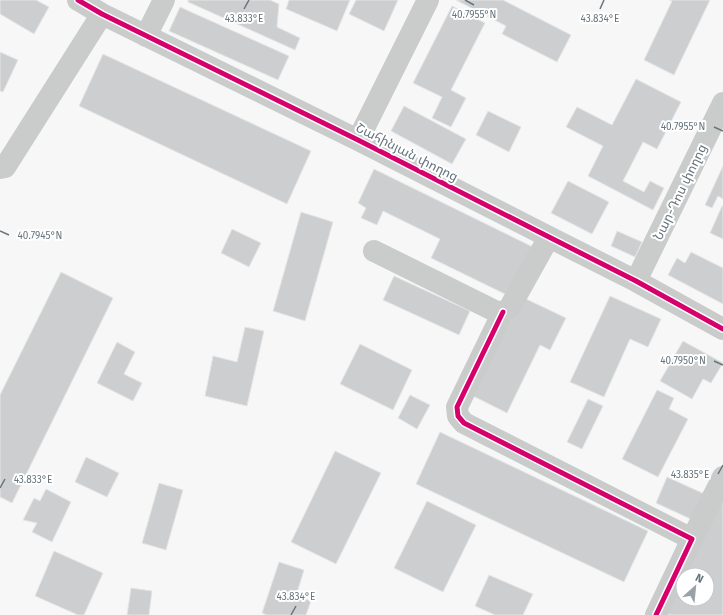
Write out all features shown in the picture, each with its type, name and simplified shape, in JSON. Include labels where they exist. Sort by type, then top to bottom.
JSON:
[{"type":"street","name":"Շահինյան փողոց","points":[[78,0],[102,14],[358,140],[636,281],[723,329]]},
{"type":"street","points":[[146,36],[164,0]]},
{"type":"street","points":[[358,140],[428,0]]},
{"type":"street","points":[[0,168],[5,167],[102,14]]},
{"type":"street","name":"Նար-Դոս փողոց","points":[[636,281],[723,103]]},
{"type":"street","points":[[374,251],[497,312],[502,312],[510,307],[549,237]]},
{"type":"street","points":[[502,312],[457,407],[458,416],[464,423],[692,538]]},
{"type":"street","points":[[656,615],[692,538],[723,477]]},
{"type":"building","points":[[0,0],[36,0],[49,7],[34,34],[0,14]]},
{"type":"building","points":[[188,0],[270,0],[279,4],[277,27],[300,38],[295,50],[188,2]]},
{"type":"building","points":[[289,0],[350,0],[337,31],[286,9]]},
{"type":"building","points":[[356,0],[398,0],[384,31],[349,14]]},
{"type":"building","points":[[456,0],[503,0],[571,35],[557,62],[502,34],[506,26]]},
{"type":"building","points":[[669,0],[710,0],[674,75],[644,60],[672,1]]},
{"type":"building","points":[[452,6],[485,23],[451,90],[466,98],[451,127],[432,118],[442,97],[413,83]]},
{"type":"building","points":[[180,7],[289,56],[278,80],[169,31]]},
{"type":"building","points":[[0,52],[18,60],[3,92],[0,91]]},
{"type":"building","points":[[103,54],[311,151],[287,204],[79,106]]},
{"type":"building","points":[[636,79],[681,102],[657,149],[643,142],[623,181],[644,192],[650,181],[664,188],[653,210],[588,176],[603,146],[566,127],[577,107],[612,125]]},
{"type":"building","points":[[404,106],[466,139],[452,164],[391,131]]},
{"type":"building","points":[[488,111],[521,127],[509,152],[476,135]]},
{"type":"building","points":[[723,166],[723,199],[718,196],[712,208],[705,205]]},
{"type":"building","points":[[374,169],[535,248],[511,297],[431,258],[440,239],[383,211],[377,225],[361,218],[366,208],[358,203]]},
{"type":"building","points":[[568,181],[609,202],[592,234],[551,213]]},
{"type":"building","points":[[723,206],[723,239],[710,233]]},
{"type":"building","points":[[301,212],[333,222],[305,321],[273,311]]},
{"type":"building","points":[[232,229],[261,243],[249,267],[221,253]]},
{"type":"building","points":[[617,231],[642,242],[635,257],[611,246]]},
{"type":"building","points":[[691,252],[723,268],[723,304],[668,275],[677,258],[685,263]]},
{"type":"building","points":[[61,272],[113,298],[12,503],[0,497],[0,395]]},
{"type":"building","points":[[394,276],[470,311],[459,335],[383,300]]},
{"type":"building","points":[[610,296],[661,319],[648,347],[630,339],[604,397],[570,382]]},
{"type":"building","points":[[522,297],[566,318],[550,350],[540,345],[507,413],[473,396]]},
{"type":"building","points":[[245,327],[264,331],[247,406],[205,396],[213,356],[237,362]]},
{"type":"building","points":[[683,341],[723,363],[711,383],[703,379],[692,399],[660,381]]},
{"type":"building","points":[[117,342],[135,352],[124,374],[142,383],[133,401],[97,383]]},
{"type":"building","points":[[360,344],[412,370],[393,410],[340,384]]},
{"type":"building","points":[[657,390],[674,398],[669,409],[688,419],[658,477],[622,459]]},
{"type":"building","points":[[410,395],[430,405],[417,429],[398,418]]},
{"type":"building","points":[[588,399],[603,406],[582,449],[567,442]]},
{"type":"building","points":[[440,432],[648,531],[624,582],[416,484]]},
{"type":"building","points":[[335,451],[381,473],[336,564],[291,542]]},
{"type":"building","points":[[86,457],[119,473],[107,497],[75,482]]},
{"type":"building","points":[[667,477],[709,496],[697,522],[656,503]]},
{"type":"building","points":[[159,483],[183,490],[166,550],[142,543]]},
{"type":"building","points":[[723,487],[723,615],[671,615],[662,611],[675,585],[675,607],[715,607],[715,567],[684,567]]},
{"type":"building","points":[[46,489],[71,502],[52,542],[32,532],[37,523],[23,520],[34,498],[40,501]]},
{"type":"building","points":[[427,501],[476,525],[443,592],[394,568]]},
{"type":"building","points":[[54,551],[103,573],[84,615],[78,615],[35,596]]},
{"type":"building","points":[[279,562],[304,570],[296,596],[311,601],[306,615],[267,615],[262,613]]},
{"type":"building","points":[[489,575],[533,594],[523,615],[495,615],[475,606]]},
{"type":"building","points":[[131,588],[152,591],[149,615],[127,615]]},
{"type":"cycle path","points":[[78,0],[102,14],[358,140],[636,281],[723,329]]},
{"type":"cycle path","points":[[503,312],[457,407],[458,416],[464,423],[692,539],[656,615]]}]
